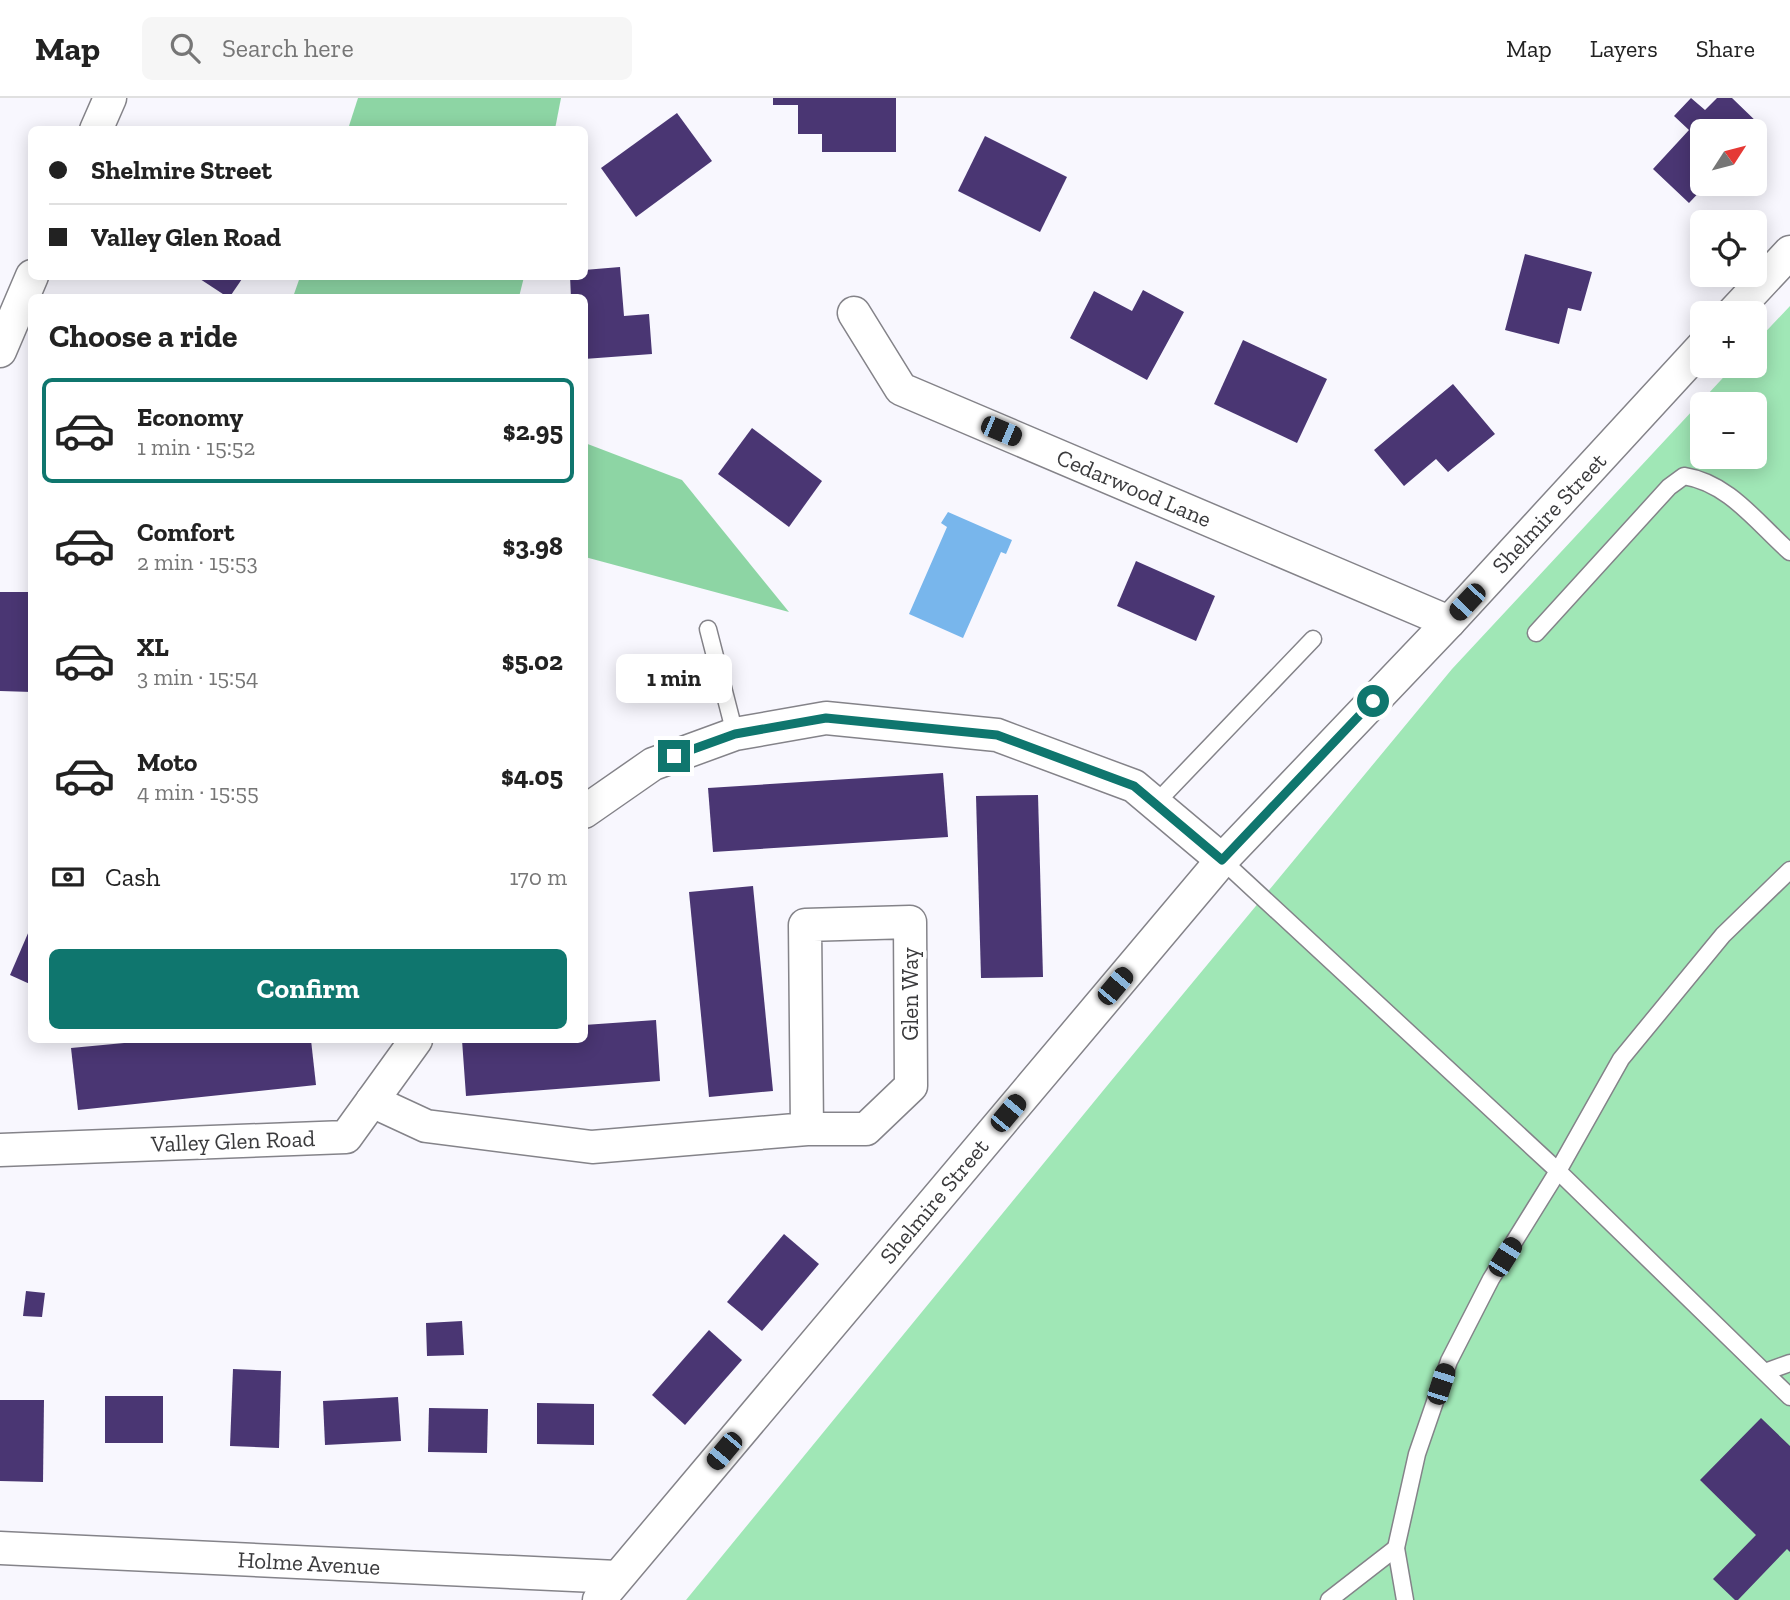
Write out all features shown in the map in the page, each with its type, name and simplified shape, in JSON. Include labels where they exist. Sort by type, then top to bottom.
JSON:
[{"type":"street","points":[[98,126],[110,98]]},
{"type":"street","points":[[1744,301],[1790,252]]},
{"type":"street","points":[[0,351],[30,280]]},
{"type":"street","name":"Cedarwood Lane","points":[[854,313],[901,389],[1449,622]]},
{"type":"street","name":"Shelmire Street","points":[[608,1589],[1222,860],[1449,622],[1690,360]]},
{"type":"street","points":[[588,809],[653,764],[735,734],[826,718],[997,735],[1134,786],[1222,860]]},
{"type":"street","name":"Glen Way","points":[[372,1101],[426,1126],[592,1147],[807,1129],[866,1129],[911,1086],[910,922],[805,925],[807,1129]]},
{"type":"street","name":"Valley Glen Road","points":[[0,1150],[346,1138],[414,1043]]},
{"type":"street","name":"Holme Avenue","points":[[0,1548],[608,1589]]},
{"type":"lane","points":[[1536,633],[1669,487],[1684,476],[1702,479],[1730,495],[1790,552]]},
{"type":"lane","points":[[708,629],[735,734]]},
{"type":"lane","points":[[1155,804],[1313,639]]},
{"type":"lane","points":[[1222,860],[1559,1171],[1790,1397]]},
{"type":"lane","points":[[1405,1600],[1396,1548],[1418,1454],[1449,1360],[1491,1279],[1559,1171],[1621,1059],[1723,935],[1790,870]]},
{"type":"lane","points":[[1765,1372],[1790,1363]]},
{"type":"lane","points":[[1329,1600],[1396,1548]]},
{"type":"green space","points":[[358,98],[561,98],[556,126],[349,126]]},
{"type":"green space","points":[[299,280],[523,280],[520,294],[294,294]]},
{"type":"green space","points":[[1790,306],[1790,1600],[686,1600],[1452,669],[1690,413],[1690,469],[1767,469],[1767,392],[1710,392],[1723,378],[1767,378],[1767,330]]},
{"type":"green space","points":[[588,444],[682,480],[789,612],[588,558]]},
{"type":"water","points":[[948,512],[1012,540],[1006,554],[1001,552],[963,638],[909,614],[947,527],[941,523]]},
{"type":"building","points":[[773,98],[896,98],[896,152],[822,152],[822,134],[798,134],[798,105],[773,105]]},
{"type":"building","points":[[1691,98],[1705,110],[1717,98],[1732,98],[1754,119],[1690,119],[1690,196],[1696,196],[1689,203],[1653,169],[1689,130],[1674,116]]},
{"type":"building","points":[[677,113],[712,161],[636,217],[601,168]]},
{"type":"building","points":[[985,136],[1067,177],[1040,232],[958,191]]},
{"type":"building","points":[[1525,254],[1592,272],[1581,311],[1568,308],[1559,344],[1505,330]]},
{"type":"building","points":[[620,267],[624,316],[649,314],[652,354],[588,359],[588,294],[571,294],[570,280],[588,280],[588,270]]},
{"type":"building","points":[[202,280],[241,280],[232,294],[223,294]]},
{"type":"building","points":[[1143,290],[1184,312],[1147,380],[1070,338],[1094,291],[1132,311]]},
{"type":"building","points":[[1243,340],[1327,379],[1297,443],[1214,404]]},
{"type":"building","points":[[1453,384],[1495,434],[1448,472],[1436,459],[1404,486],[1374,450]]},
{"type":"building","points":[[752,428],[822,481],[789,527],[718,474]]},
{"type":"building","points":[[1136,561],[1215,596],[1196,641],[1117,606]]},
{"type":"building","points":[[0,592],[28,592],[28,692],[0,691]]},
{"type":"building","points":[[943,773],[948,837],[713,852],[708,788]]},
{"type":"building","points":[[1038,795],[1043,977],[981,978],[976,796]]},
{"type":"building","points":[[753,886],[773,1091],[709,1097],[689,892]]},
{"type":"building","points":[[28,933],[28,983],[10,975]]},
{"type":"building","points":[[656,1020],[660,1081],[466,1096],[462,1043],[588,1043],[588,1025]]},
{"type":"building","points":[[124,1043],[311,1043],[316,1085],[78,1110],[71,1048]]},
{"type":"building","points":[[784,1234],[819,1264],[762,1331],[727,1302]]},
{"type":"building","points":[[26,1291],[45,1293],[42,1317],[23,1316]]},
{"type":"building","points":[[462,1321],[464,1355],[427,1356],[426,1323]]},
{"type":"building","points":[[709,1330],[742,1360],[685,1425],[652,1395]]},
{"type":"building","points":[[233,1369],[281,1371],[279,1448],[230,1446]]},
{"type":"building","points":[[105,1396],[163,1396],[163,1443],[105,1443]]},
{"type":"building","points":[[398,1397],[401,1441],[325,1445],[323,1401]]},
{"type":"building","points":[[0,1400],[44,1400],[43,1482],[0,1481]]},
{"type":"building","points":[[537,1403],[594,1404],[594,1445],[537,1444]]},
{"type":"building","points":[[429,1408],[488,1409],[487,1453],[428,1452]]},
{"type":"building","points":[[1761,1418],[1790,1446],[1790,1552],[1787,1549],[1738,1600],[1735,1600],[1713,1579],[1756,1535],[1700,1480]]},
{"type":"route","points":[[674,756],[735,734],[826,718],[997,735],[1134,786],[1222,860],[1373,701]]}]
